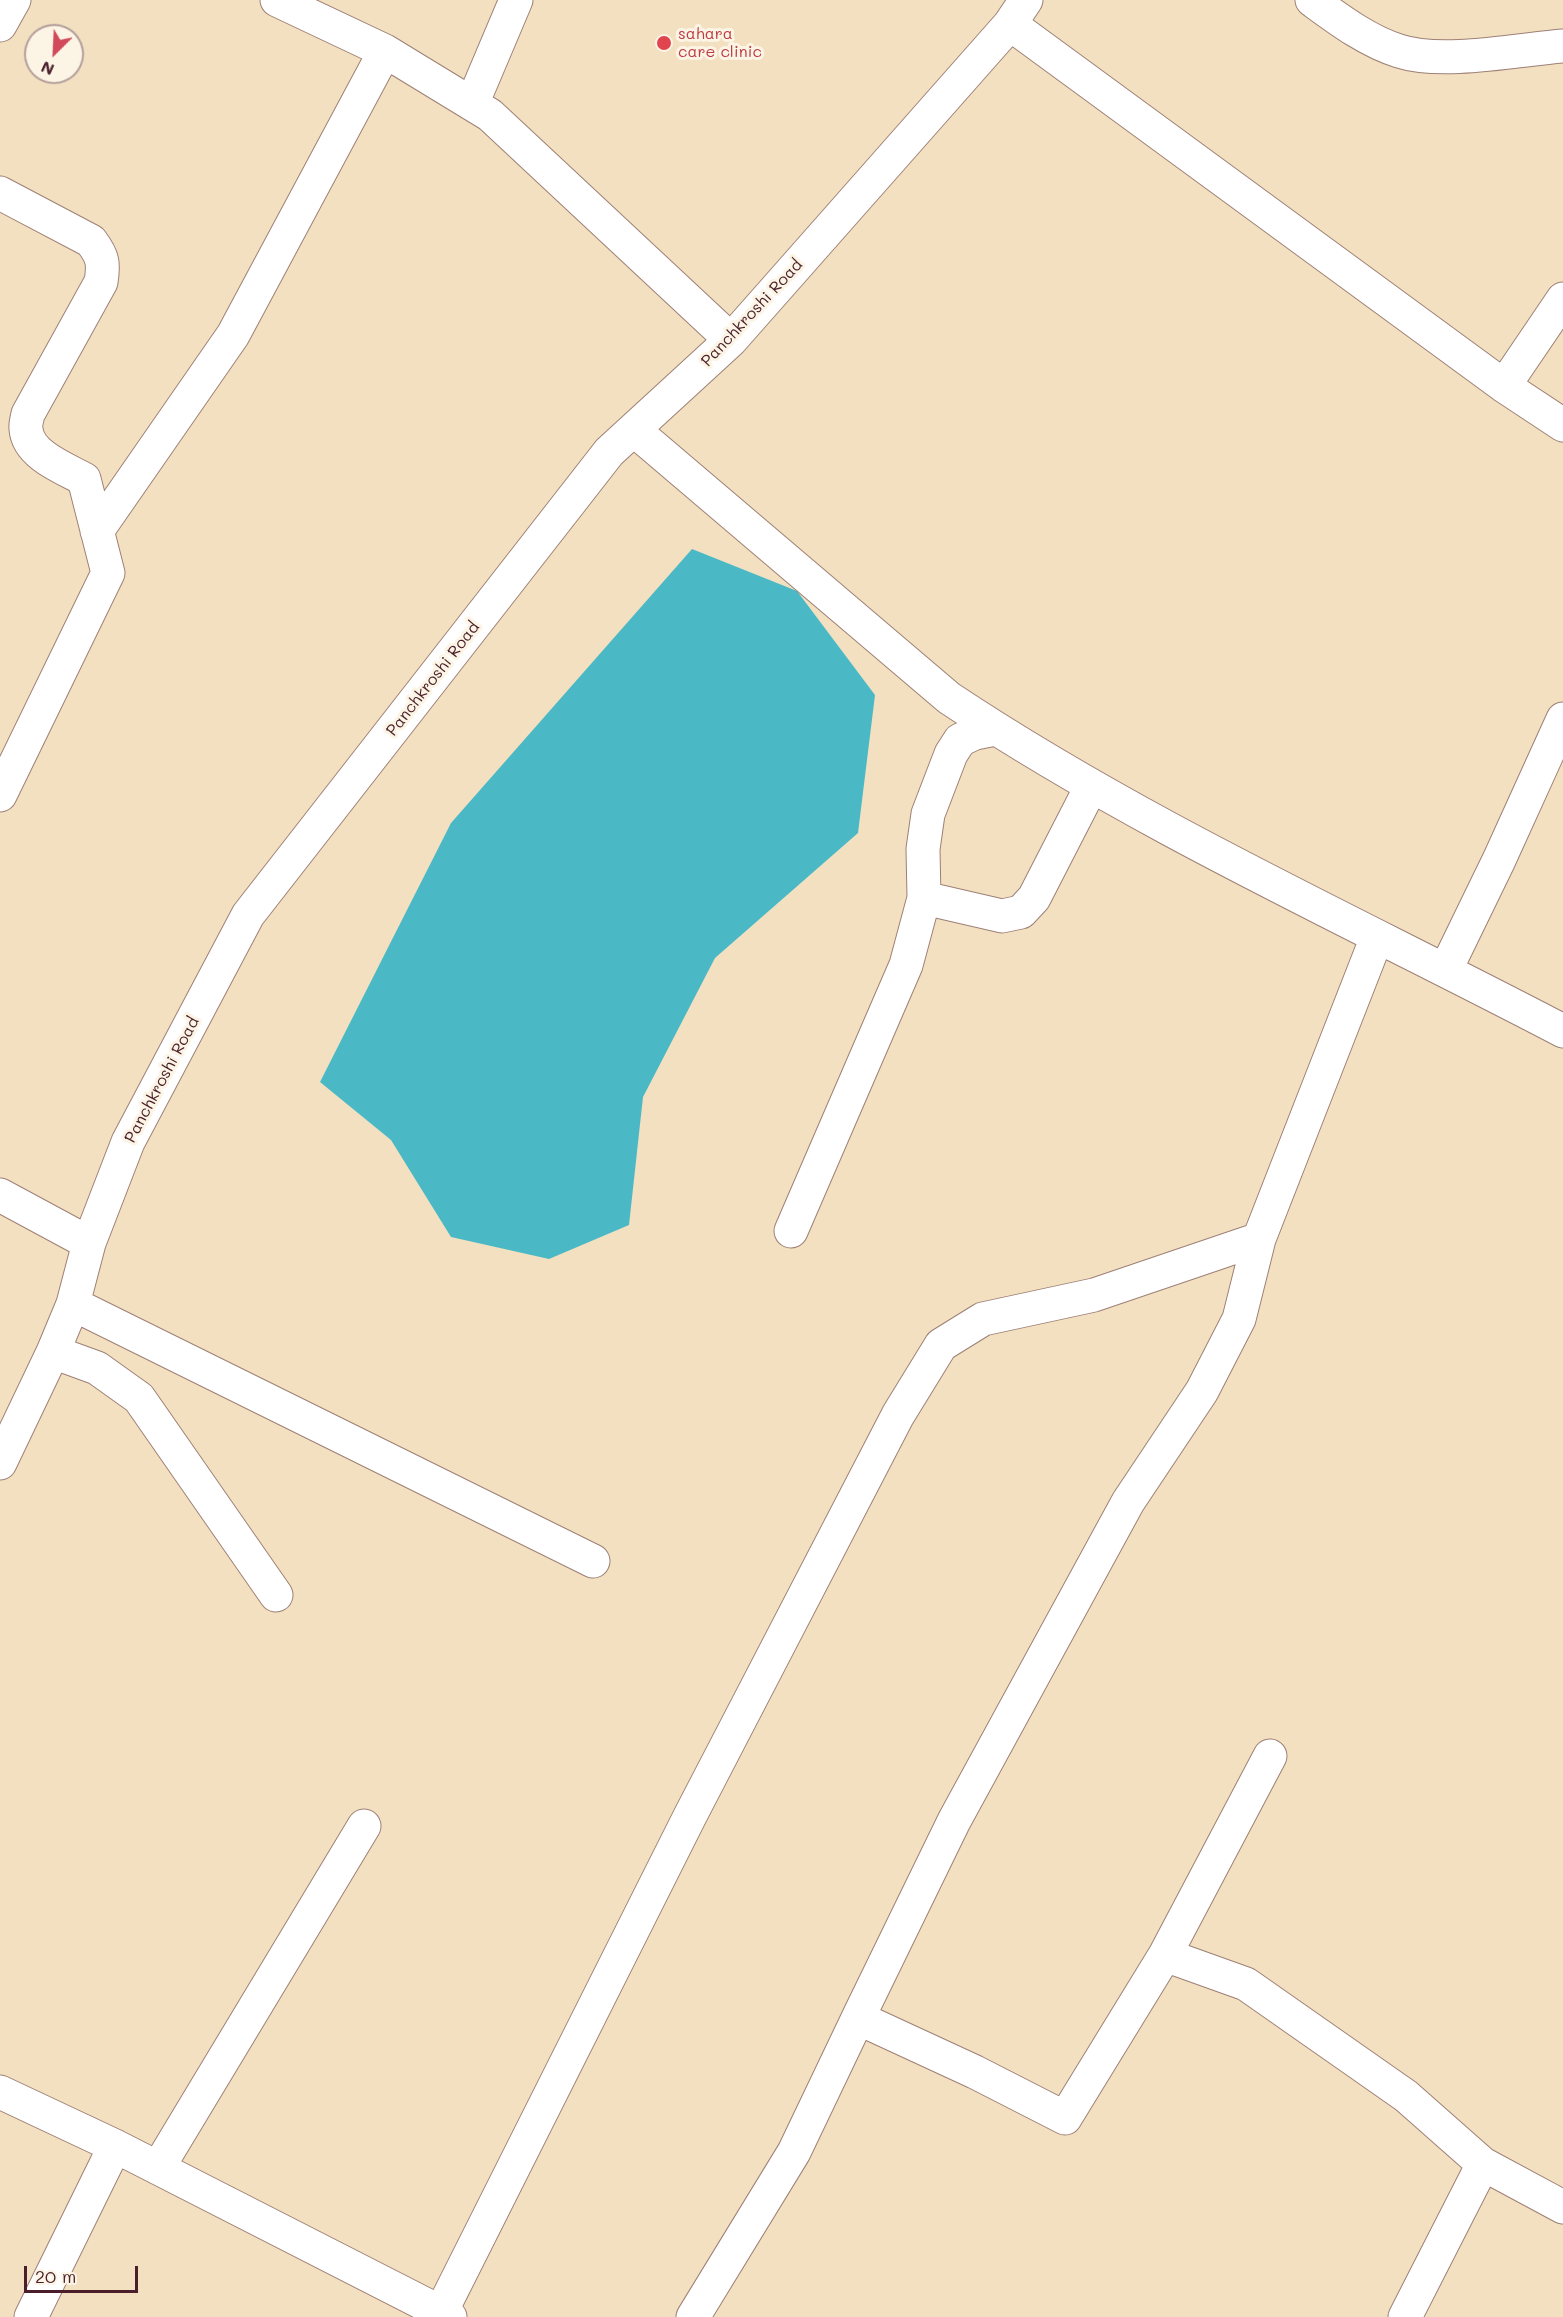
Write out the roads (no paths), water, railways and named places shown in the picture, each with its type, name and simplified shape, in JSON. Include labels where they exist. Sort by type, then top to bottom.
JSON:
[{"type":"street","points":[[0,25],[14,0]]},
{"type":"street","points":[[277,0],[385,51],[490,115],[731,340]]},
{"type":"street","points":[[472,104],[516,0]]},
{"type":"street","points":[[1312,0],[1350,28],[1399,51],[1438,58],[1563,46]]},
{"type":"street","points":[[1018,12],[1504,386],[1563,425]]},
{"type":"street","name":"Panchkroshi Road","points":[[3,1451],[53,1352],[73,1304],[89,1243],[128,1142],[248,915],[609,452],[731,340],[1018,12]]},
{"type":"street","points":[[97,531],[233,335],[385,51]]},
{"type":"street","points":[[0,193],[91,241],[101,255],[103,269],[101,282],[28,414],[26,430],[33,447],[47,459],[84,478],[108,573],[0,795]]},
{"type":"street","points":[[1504,386],[1563,299]]},
{"type":"street","points":[[634,430],[949,698],[995,729],[1091,787],[1377,937],[1446,969],[1563,1031]]},
{"type":"street","points":[[1446,969],[1499,860],[1563,719]]},
{"type":"street","points":[[792,1231],[906,965],[924,898],[923,849],[928,814],[951,754],[960,740],[975,733],[995,729]]},
{"type":"street","points":[[924,898],[1002,916],[1021,912],[1034,898],[1091,787]]},
{"type":"street","points":[[693,2317],[794,2152],[954,1821],[1128,1502],[1202,1391],[1239,1318],[1259,1239],[1377,937]]},
{"type":"street","points":[[0,1195],[89,1243]]},
{"type":"street","points":[[0,2092],[115,2146],[445,2314],[701,1794],[898,1415],[941,1345],[983,1320],[1094,1295],[1259,1239]]},
{"type":"street","points":[[73,1304],[593,1562]]},
{"type":"street","points":[[53,1352],[97,1368],[139,1398],[276,1595]]},
{"type":"street","points":[[858,2018],[975,2072],[1065,2118],[1165,1954],[1270,1756]]},
{"type":"street","points":[[158,2168],[364,1826]]},
{"type":"street","points":[[1165,1954],[1246,1984],[1406,2096],[1483,2164],[1563,2207]]},
{"type":"street","points":[[31,2317],[115,2146]]},
{"type":"street","points":[[1405,2317],[1483,2164]]},
{"type":"water","points":[[692,549],[797,591],[875,695],[858,833],[715,958],[643,1097],[629,1225],[549,1259],[451,1237],[391,1140],[320,1082],[451,823]]},
{"type":"place","name":"sahara care clinic","points":[[664,43]]}]
